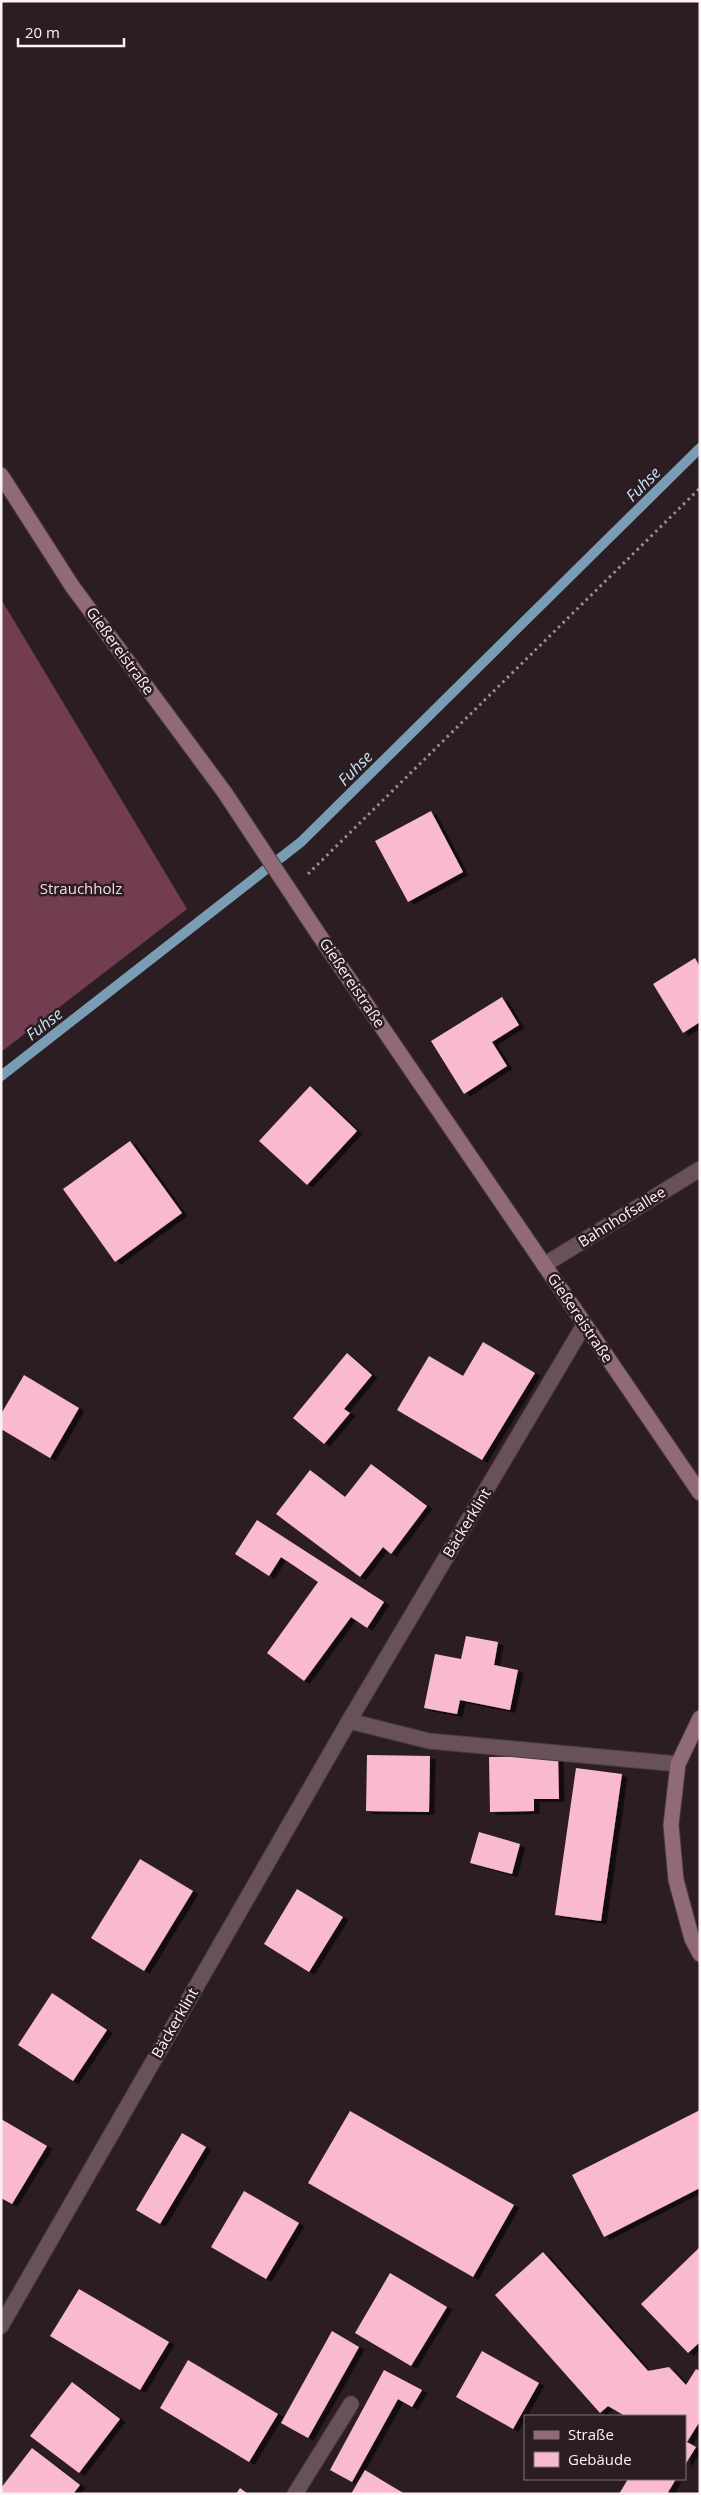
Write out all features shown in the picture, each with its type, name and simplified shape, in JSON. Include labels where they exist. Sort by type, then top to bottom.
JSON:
[{"type":"main road","name":"Gießereistraße","points":[[1,476],[72,586],[225,793],[319,935],[700,1493]]},
{"type":"main road","points":[[700,1718],[678,1764],[671,1825],[676,1880],[692,1939],[700,1954]]},
{"type":"street","name":"Bahnhofsallee","points":[[544,1265],[700,1168]]},
{"type":"street","name":"Bäckerklint","points":[[1,2326],[349,1720],[584,1324]]},
{"type":"street","points":[[349,1720],[429,1741],[678,1764]]},
{"type":"street","points":[[295,2494],[351,2404]]},
{"type":"path","points":[[291,891],[700,488]]},
{"type":"green space","name":"Strauchholz","points":[[1,599],[187,909],[1,1052]]},
{"type":"building","points":[[431,811],[463,872],[408,902],[375,841]]},
{"type":"building","points":[[695,958],[700,967],[700,1022],[683,1033],[653,984]]},
{"type":"building","points":[[502,997],[519,1025],[492,1042],[507,1066],[464,1094],[431,1041]]},
{"type":"building","points":[[310,1086],[357,1131],[307,1185],[259,1141]]},
{"type":"building","points":[[130,1141],[182,1213],[115,1262],[63,1189]]},
{"type":"building","points":[[483,1342],[535,1373],[482,1460],[397,1410],[429,1356],[463,1376]]},
{"type":"building","points":[[347,1353],[372,1375],[344,1409],[350,1413],[324,1444],[293,1418]]},
{"type":"building","points":[[24,1375],[79,1408],[50,1458],[1,1429],[1,1414]]},
{"type":"building","points":[[371,1464],[427,1506],[391,1554],[383,1547],[360,1577],[276,1514],[310,1470],[345,1497]]},
{"type":"building","points":[[257,1520],[384,1602],[367,1628],[351,1617],[304,1681],[267,1653],[318,1582],[281,1557],[269,1576],[235,1554]]},
{"type":"building","points":[[466,1636],[498,1642],[494,1665],[518,1670],[510,1710],[460,1700],[457,1714],[424,1708],[435,1654],[461,1659]]},
{"type":"building","points":[[367,1755],[430,1756],[429,1812],[366,1811]]},
{"type":"building","points":[[558,1756],[559,1799],[534,1799],[534,1811],[490,1812],[489,1757]]},
{"type":"building","points":[[576,1768],[622,1774],[601,1921],[555,1915]]},
{"type":"building","points":[[479,1832],[520,1844],[512,1874],[470,1863]]},
{"type":"building","points":[[140,1859],[193,1891],[144,1971],[91,1938]]},
{"type":"building","points":[[297,1889],[343,1917],[309,1972],[264,1944]]},
{"type":"building","points":[[52,1993],[107,2030],[73,2081],[18,2045]]},
{"type":"building","points":[[700,2110],[700,2188],[604,2237],[572,2175]]},
{"type":"building","points":[[350,2111],[514,2205],[473,2277],[308,2183]]},
{"type":"building","points":[[1,2119],[47,2146],[12,2204],[1,2198]]},
{"type":"building","points":[[182,2133],[206,2147],[160,2224],[136,2210]]},
{"type":"building","points":[[244,2191],[299,2223],[266,2279],[211,2247]]},
{"type":"building","points":[[700,2247],[700,2342],[688,2353],[641,2304]]},
{"type":"building","points":[[543,2252],[648,2371],[669,2367],[686,2385],[696,2369],[700,2371],[700,2421],[687,2442],[696,2447],[686,2463],[686,2415],[623,2415],[608,2406],[600,2413],[495,2295]]},
{"type":"building","points":[[390,2273],[447,2307],[411,2366],[355,2333]]},
{"type":"building","points":[[79,2289],[169,2342],[140,2390],[50,2336]]},
{"type":"building","points":[[332,2331],[359,2347],[308,2438],[281,2423]]},
{"type":"building","points":[[482,2351],[539,2383],[513,2429],[456,2397]]},
{"type":"building","points":[[188,2360],[278,2414],[249,2462],[160,2408]]},
{"type":"building","points":[[384,2370],[422,2390],[412,2407],[398,2399],[352,2482],[330,2470]]},
{"type":"building","points":[[72,2382],[120,2419],[79,2473],[30,2436]]},
{"type":"building","points":[[32,2448],[80,2485],[73,2494],[1,2494],[1,2488]]},
{"type":"building","points":[[365,2470],[388,2484],[405,2494],[351,2494]]},
{"type":"building","points":[[627,2480],[675,2480],[667,2494],[619,2494]]},
{"type":"building","points":[[240,2488],[248,2494],[236,2494]]},
{"type":"waterway","name":"Fuhse","points":[[1,1076],[301,842],[700,448]]}]
